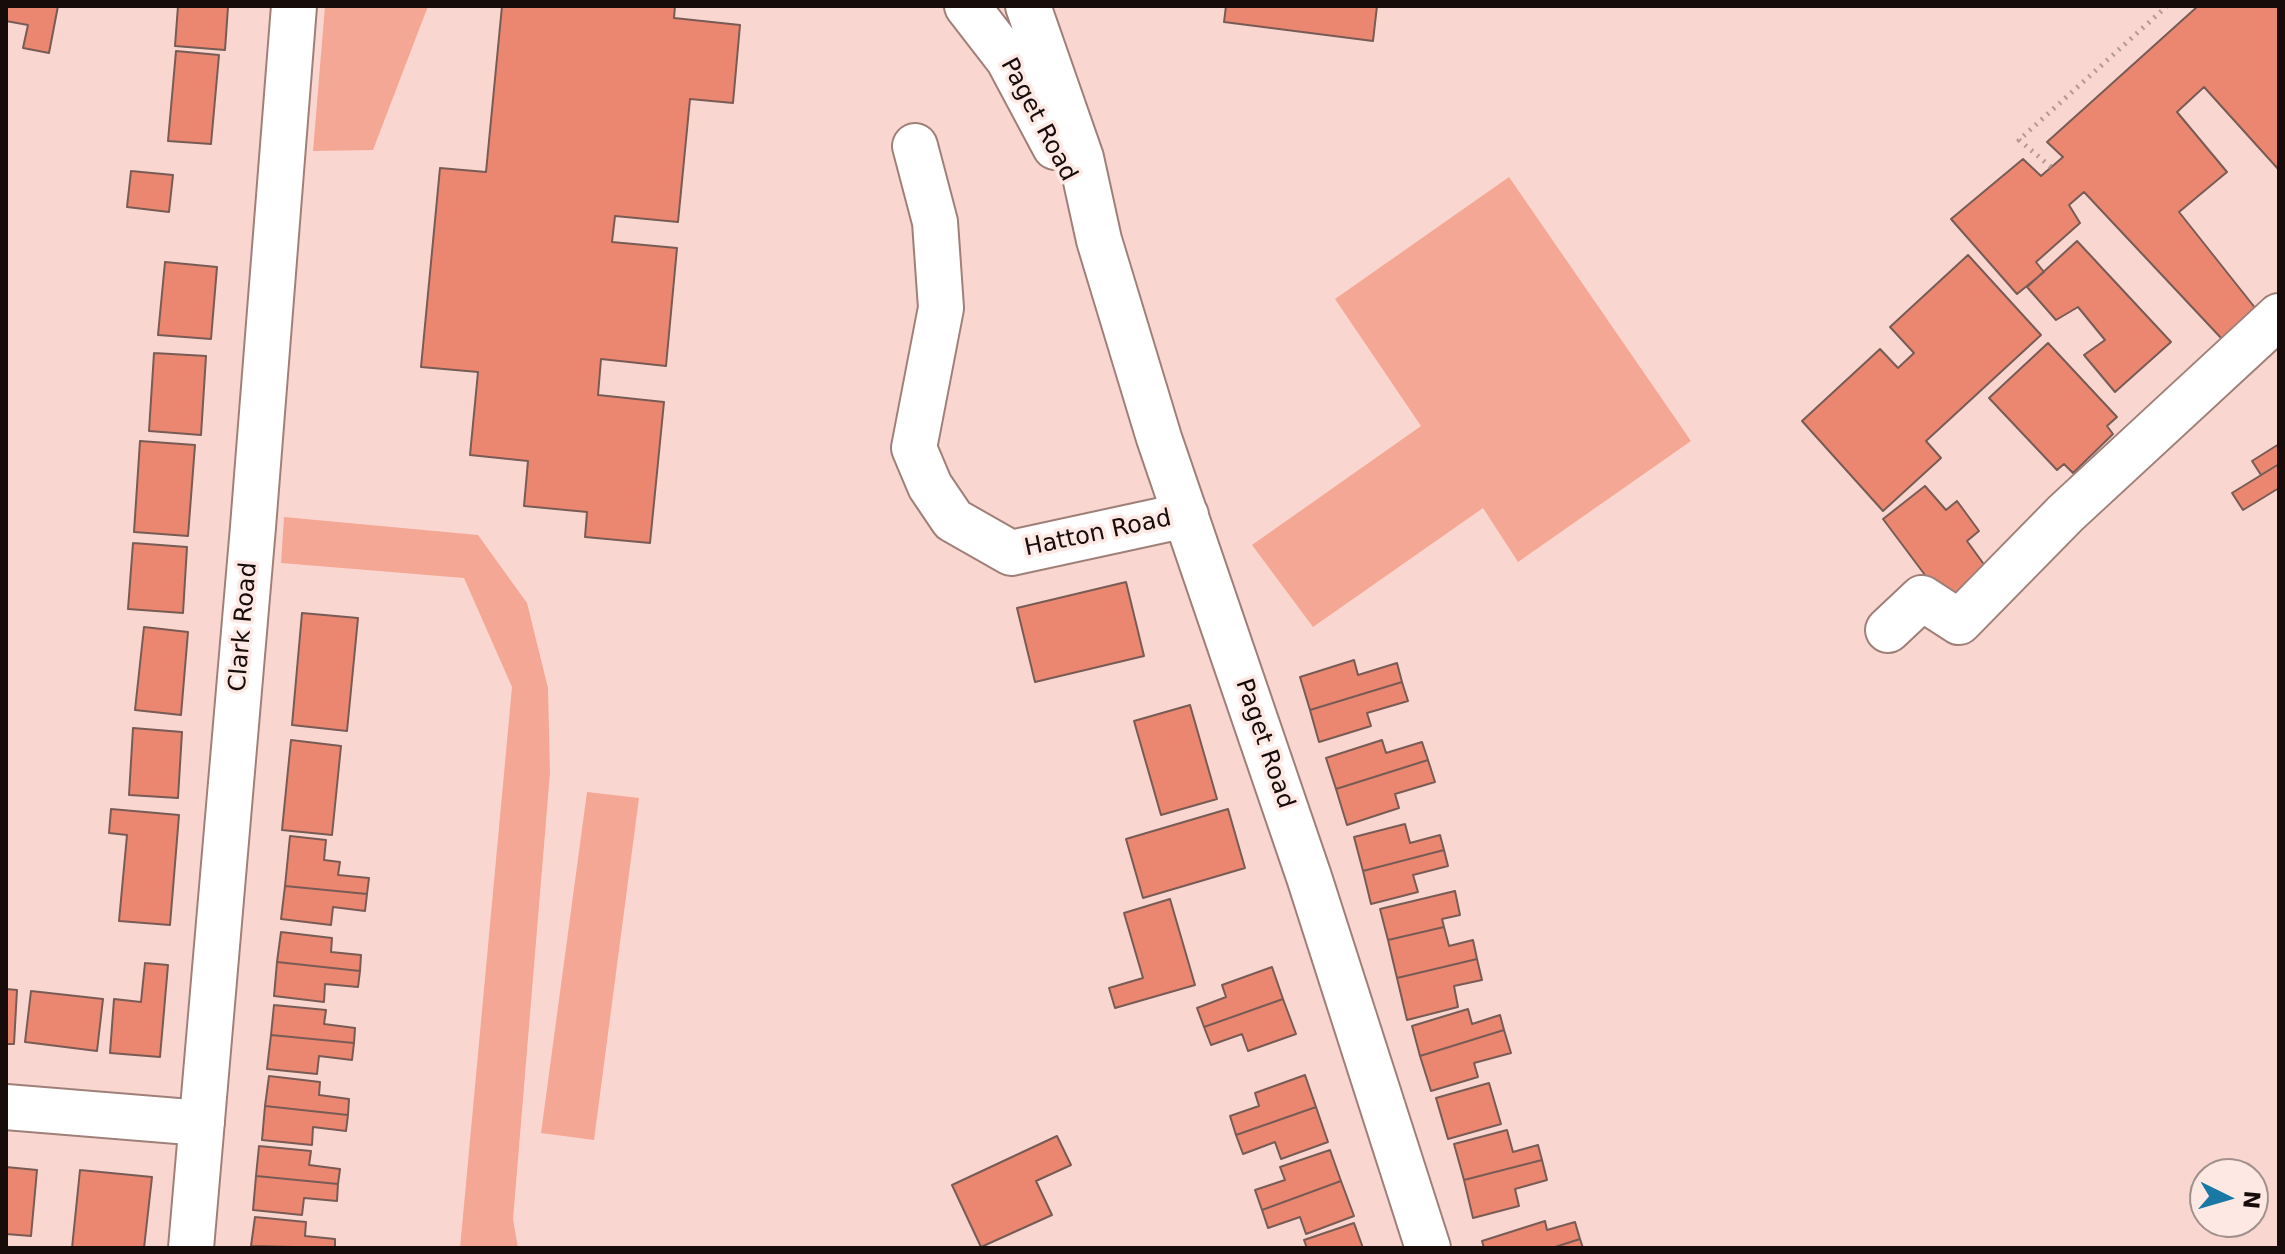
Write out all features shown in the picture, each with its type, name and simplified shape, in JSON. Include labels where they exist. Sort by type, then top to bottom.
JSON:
[{"type":"street","name":"Clark Road","points":[[191,1248],[294,6]]},
{"type":"street","name":"Paget Road","points":[[967,6],[1008,59],[1041,118],[1099,240]]},
{"type":"street","name":"Paget Road","points":[[1028,6],[1081,158],[1099,240],[1159,438],[1309,877],[1428,1248]]},
{"type":"street","name":"Hatton Road","points":[[915,146],[935,222],[941,308],[914,448],[930,486],[953,520],[1011,553],[1186,515]]},
{"type":"street","points":[[1888,630],[1922,598],[1959,622],[2066,513],[2279,316]]},
{"type":"street","points":[[6,1107],[202,1123]]},
{"type":"path","points":[[2051,167],[2019,140],[2167,6]]},
{"type":"shaded area","points":[[325,6],[428,6],[373,150],[313,151]]},
{"type":"shaded area","points":[[1509,177],[1691,441],[1518,562],[1483,508],[1313,627],[1252,545],[1421,426],[1335,299]]},
{"type":"shaded area","points":[[284,517],[478,535],[527,603],[548,688],[550,773],[513,1219],[518,1248],[460,1248],[512,687],[464,578],[281,563]]},
{"type":"shaded area","points":[[587,792],[639,798],[594,1140],[541,1133]]},
{"type":"building","points":[[6,6],[58,6],[49,53],[23,48],[28,25],[6,21]]},
{"type":"building","points":[[178,6],[228,7],[225,50],[175,46]]},
{"type":"building","points":[[502,6],[675,6],[674,18],[740,25],[733,103],[690,99],[678,222],[615,216],[612,242],[677,248],[666,366],[601,359],[598,395],[664,402],[650,543],[585,537],[587,512],[524,506],[528,461],[470,455],[478,372],[421,367],[440,168],[486,172]]},
{"type":"building","points":[[1226,6],[1377,6],[1373,41],[1224,22]]},
{"type":"building","points":[[2198,6],[2279,6],[2279,170],[2204,87],[2177,112],[2227,172],[2179,212],[2256,309],[2222,339],[2084,192],[2069,205],[2080,223],[2036,262],[2044,272],[2017,294],[1951,219],[2023,159],[2041,176],[2063,157],[2047,142]]},
{"type":"building","points":[[176,51],[219,55],[211,144],[168,141]]},
{"type":"building","points":[[131,171],[173,175],[169,212],[127,207]]},
{"type":"building","points":[[2077,241],[2171,342],[2115,392],[2084,355],[2105,340],[2078,307],[2056,320],[2027,287]]},
{"type":"building","points":[[1968,255],[2041,335],[1926,441],[1941,458],[1883,511],[1802,421],[1880,349],[1898,368],[1914,353],[1890,327]]},
{"type":"building","points":[[165,262],[217,267],[211,339],[158,335]]},
{"type":"building","points":[[2048,343],[2117,417],[2107,426],[2113,434],[2073,473],[2064,464],[2057,470],[1989,398]]},
{"type":"building","points":[[154,353],[206,356],[201,435],[149,431]]},
{"type":"building","points":[[140,441],[195,445],[188,536],[134,532]]},
{"type":"building","points":[[2279,444],[2279,464],[2261,475],[2252,461]]},
{"type":"building","points":[[2279,464],[2279,488],[2243,510],[2232,493]]},
{"type":"building","points":[[1925,486],[1946,510],[1957,501],[1979,531],[1967,541],[1988,570],[1946,603],[1883,519]]},
{"type":"building","points":[[133,543],[187,547],[183,613],[128,609]]},
{"type":"building","points":[[1126,582],[1144,656],[1035,682],[1017,608]]},
{"type":"building","points":[[302,613],[358,618],[347,731],[292,725]]},
{"type":"building","points":[[144,627],[188,632],[181,715],[135,710]]},
{"type":"building","points":[[1354,660],[1358,675],[1397,663],[1402,682],[1310,710],[1300,677]]},
{"type":"building","points":[[1402,682],[1408,701],[1367,713],[1371,726],[1319,742],[1310,710]]},
{"type":"building","points":[[1190,705],[1217,799],[1161,815],[1134,721]]},
{"type":"building","points":[[133,728],[182,732],[178,798],[129,795]]},
{"type":"building","points":[[291,740],[341,746],[332,835],[282,830]]},
{"type":"building","points":[[1382,740],[1386,753],[1422,742],[1428,760],[1336,789],[1326,758]]},
{"type":"building","points":[[1428,760],[1435,782],[1395,794],[1399,808],[1347,825],[1336,789]]},
{"type":"building","points":[[111,809],[179,815],[170,925],[119,921],[127,835],[109,833]]},
{"type":"building","points":[[1228,809],[1245,868],[1143,898],[1126,839]]},
{"type":"building","points":[[1405,824],[1410,843],[1440,835],[1444,850],[1363,871],[1354,837]]},
{"type":"building","points":[[290,836],[326,840],[324,860],[340,862],[338,875],[369,878],[367,894],[285,886]]},
{"type":"building","points":[[1444,850],[1448,866],[1413,875],[1418,892],[1371,904],[1363,871]]},
{"type":"building","points":[[285,886],[367,894],[365,911],[333,907],[331,925],[281,919]]},
{"type":"building","points":[[1455,891],[1460,915],[1442,919],[1444,927],[1388,940],[1380,909]]},
{"type":"building","points":[[1170,899],[1195,985],[1115,1008],[1109,988],[1143,978],[1124,913]]},
{"type":"building","points":[[1444,927],[1449,946],[1473,940],[1477,959],[1397,978],[1388,940]]},
{"type":"building","points":[[281,932],[332,938],[331,952],[361,955],[360,971],[277,962]]},
{"type":"building","points":[[1477,959],[1482,980],[1454,986],[1458,1007],[1407,1020],[1397,978]]},
{"type":"building","points":[[277,962],[360,971],[358,987],[325,984],[324,1002],[274,996]]},
{"type":"building","points":[[145,963],[168,965],[160,1057],[110,1053],[114,999],[141,1002]]},
{"type":"building","points":[[1272,967],[1283,999],[1204,1027],[1197,1008],[1226,997],[1222,985]]},
{"type":"building","points":[[6,989],[17,990],[14,1044],[6,1044]]},
{"type":"building","points":[[31,991],[103,999],[97,1051],[25,1042]]},
{"type":"building","points":[[1283,999],[1296,1034],[1248,1051],[1242,1034],[1211,1045],[1204,1027]]},
{"type":"building","points":[[274,1005],[326,1010],[324,1024],[355,1028],[354,1043],[271,1035]]},
{"type":"building","points":[[1468,1009],[1472,1024],[1500,1015],[1504,1030],[1420,1056],[1412,1026]]},
{"type":"building","points":[[1504,1030],[1511,1053],[1474,1063],[1478,1077],[1431,1091],[1420,1056]]},
{"type":"building","points":[[271,1035],[354,1043],[352,1060],[319,1056],[317,1074],[267,1069]]},
{"type":"building","points":[[1305,1075],[1316,1107],[1236,1135],[1230,1116],[1259,1106],[1255,1093]]},
{"type":"building","points":[[269,1076],[320,1082],[319,1095],[349,1099],[348,1115],[265,1106]]},
{"type":"building","points":[[1489,1083],[1501,1124],[1448,1139],[1436,1098]]},
{"type":"building","points":[[265,1106],[348,1115],[346,1131],[313,1127],[312,1145],[262,1140]]},
{"type":"building","points":[[1316,1107],[1328,1142],[1281,1159],[1275,1142],[1243,1154],[1236,1135]]},
{"type":"building","points":[[1507,1130],[1513,1152],[1538,1145],[1542,1160],[1464,1180],[1454,1144]]},
{"type":"building","points":[[1057,1136],[1071,1165],[1036,1181],[1052,1215],[981,1247],[952,1185]]},
{"type":"building","points":[[259,1146],[311,1151],[309,1165],[340,1169],[338,1184],[256,1176]]},
{"type":"building","points":[[1330,1150],[1341,1181],[1262,1210],[1255,1190],[1285,1180],[1280,1167]]},
{"type":"building","points":[[1542,1160],[1547,1180],[1515,1189],[1519,1206],[1473,1218],[1464,1180]]},
{"type":"building","points":[[6,1167],[37,1170],[31,1236],[6,1234]]},
{"type":"building","points":[[80,1170],[152,1177],[144,1248],[72,1248]]},
{"type":"building","points":[[256,1176],[338,1184],[337,1201],[304,1198],[302,1215],[253,1210]]},
{"type":"building","points":[[1341,1181],[1354,1216],[1306,1234],[1300,1217],[1268,1228],[1262,1210]]},
{"type":"building","points":[[255,1217],[306,1222],[305,1236],[335,1239],[335,1248],[251,1246]]},
{"type":"building","points":[[1545,1221],[1547,1230],[1575,1222],[1580,1239],[1552,1248],[1484,1248],[1482,1241]]},
{"type":"building","points":[[1354,1223],[1363,1248],[1307,1248],[1304,1240]]},
{"type":"building","points":[[1580,1239],[1583,1248],[1552,1248]]}]
